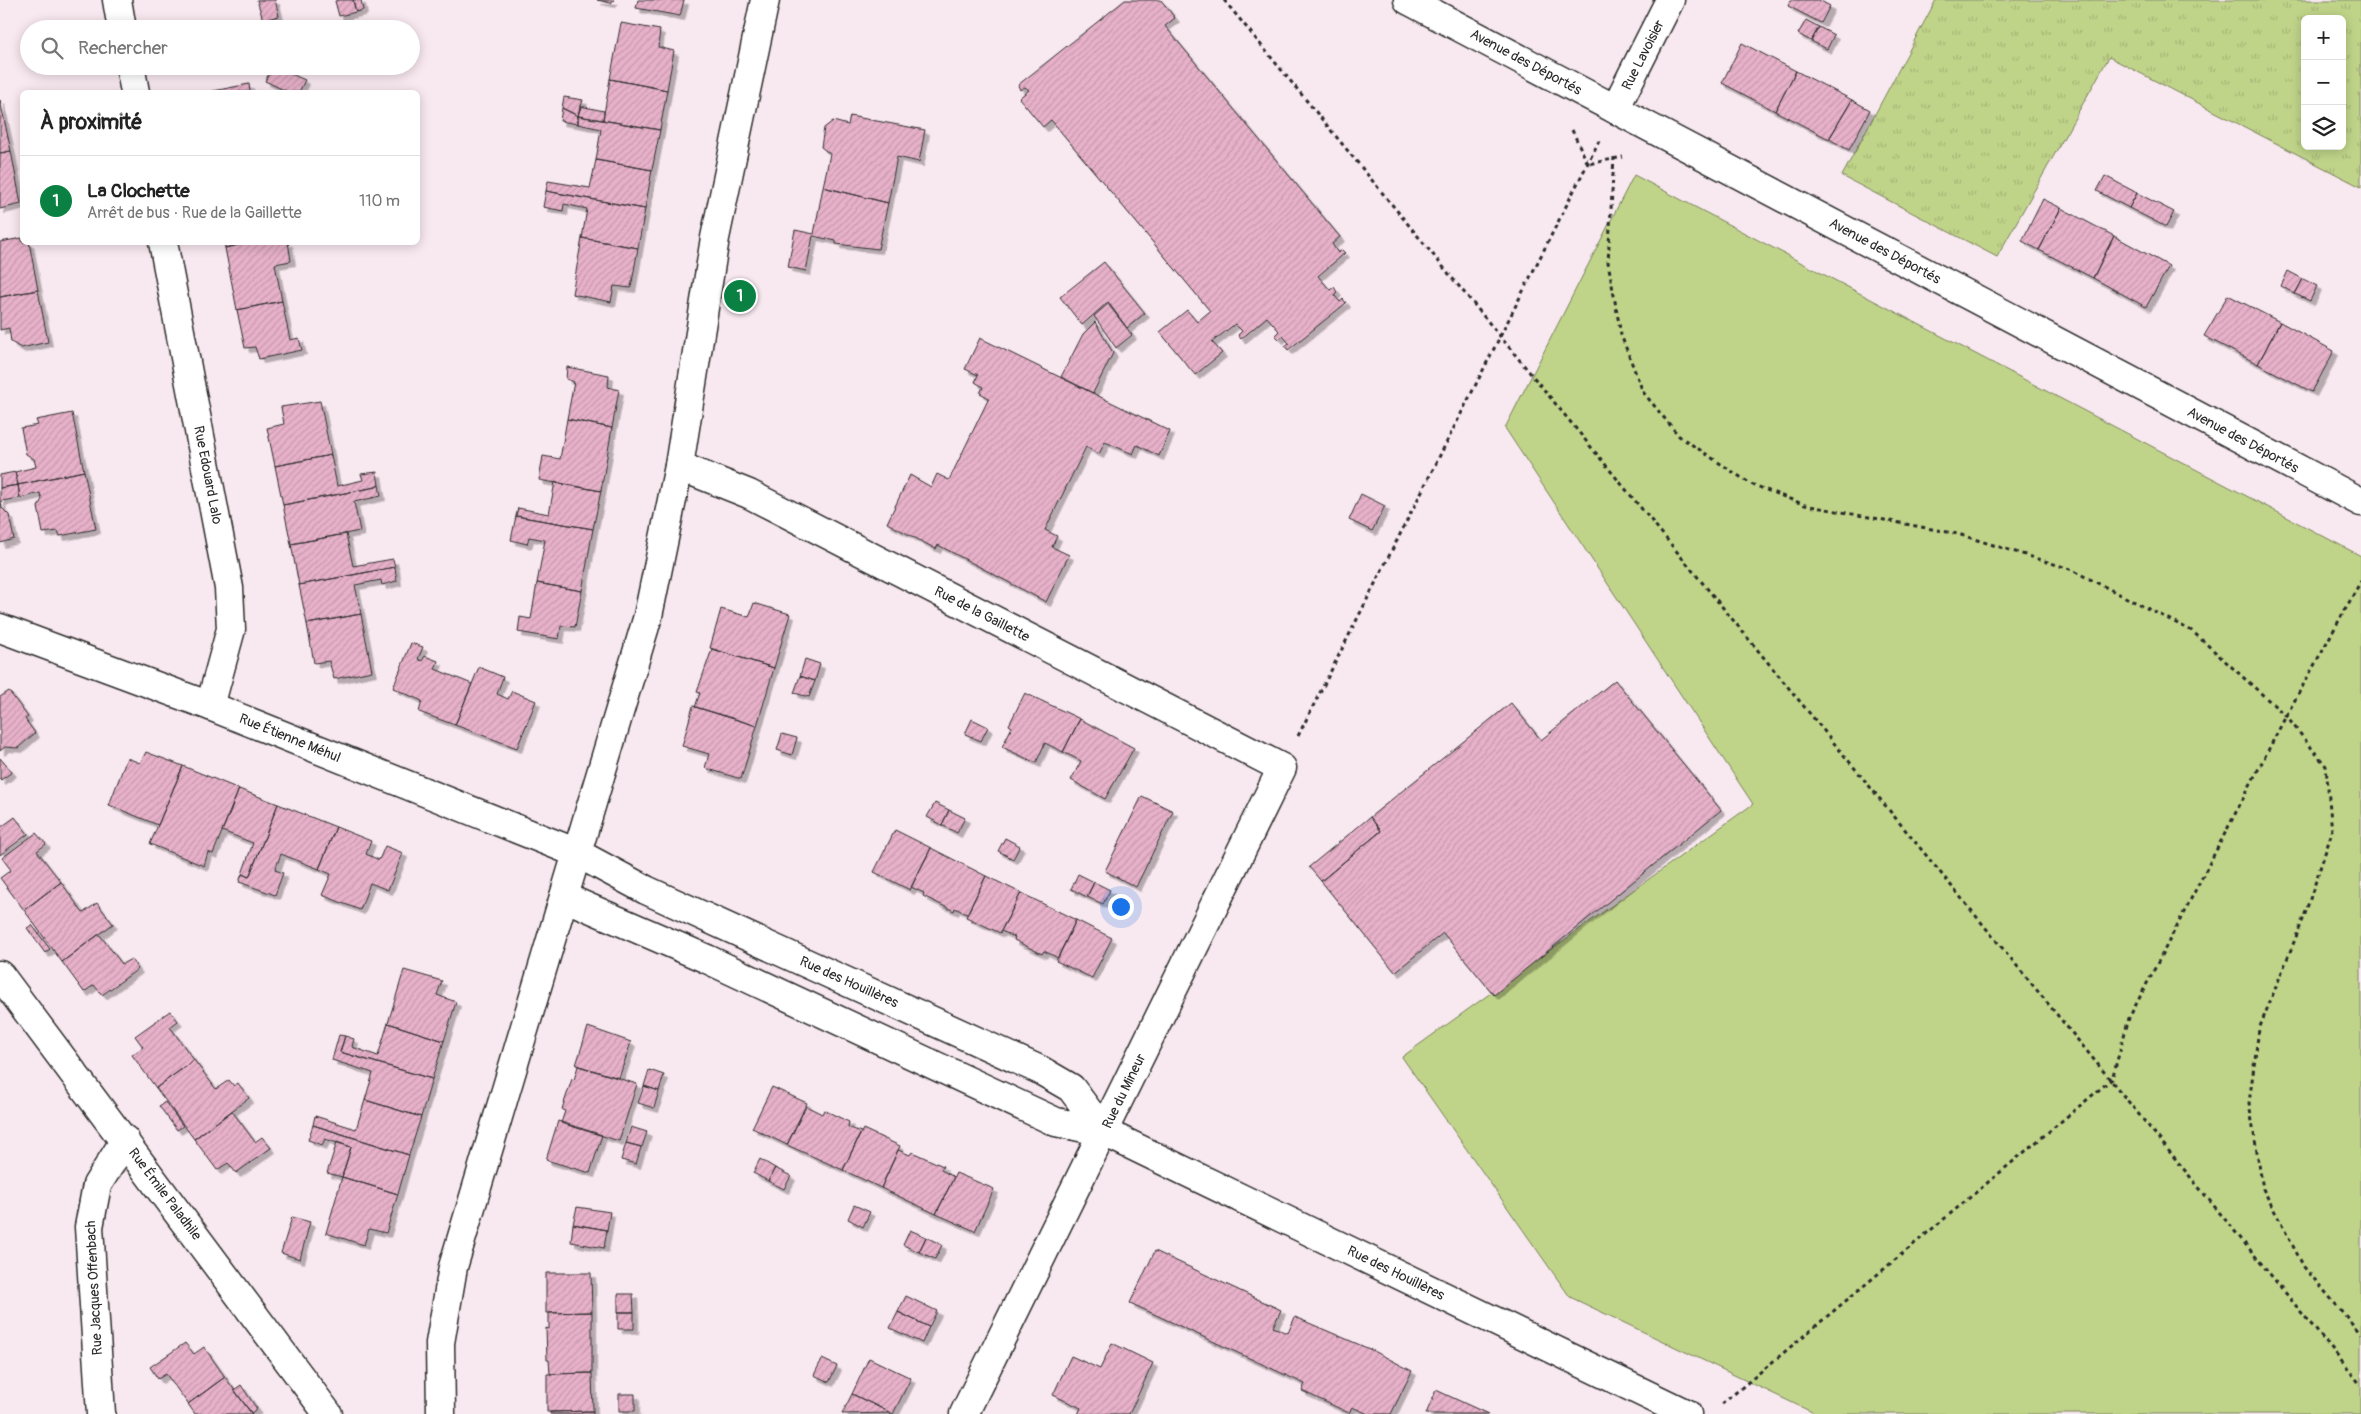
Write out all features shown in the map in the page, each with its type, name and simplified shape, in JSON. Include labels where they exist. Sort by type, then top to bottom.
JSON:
[{"type":"street","points":[[117,0],[120,20]]},
{"type":"street","points":[[441,1414],[440,1343],[453,1267],[648,616],[679,466],[715,238],[765,0]]},
{"type":"street","name":"Avenue des Déportés","points":[[1408,0],[2361,502]]},
{"type":"street","name":"Rue Lavoisier","points":[[1615,109],[1670,0]]},
{"type":"street","points":[[132,75],[135,90]]},
{"type":"street","name":"Rue Edouard Lalo","points":[[164,245],[229,588],[231,629],[210,706]]},
{"type":"street","name":"Rue de la Gaillette","points":[[679,466],[749,494],[1282,768]]},
{"type":"street","name":"Rue Étienne Méhul","points":[[0,628],[210,706],[577,854]]},
{"type":"street","name":"Rue du Mineur","points":[[964,1414],[1282,768]]},
{"type":"street","name":"Rue des Houillères","points":[[577,854],[646,890],[1040,1070],[1071,1088],[1104,1132]]},
{"type":"street","name":"Rue des Houillères","points":[[564,897],[707,959],[1056,1122],[1104,1132],[1687,1414]]},
{"type":"street","name":"Rue Émile Paladhile","points":[[0,975],[328,1414]]},
{"type":"street","name":"Rue Jacques Offenbach","points":[[102,1414],[89,1227],[98,1185],[125,1140]]},
{"type":"path","points":[[1224,0],[2112,1079],[2361,1385]]},
{"type":"path","points":[[1282,768],[1501,338],[1615,109]]},
{"type":"path","points":[[1614,158],[1608,262],[1621,335],[1643,392],[1679,436],[1751,484],[1806,505],[1958,534],[2070,569],[2192,631],[2286,716],[2326,766],[2332,832],[2304,917],[2259,1028],[2249,1103],[2262,1189],[2304,1267],[2361,1334]]},
{"type":"path","points":[[1718,1408],[2112,1079],[2129,1018],[2286,716],[2361,581]]},
{"type":"green space","points":[[1936,0],[2361,0],[2361,187],[2109,57],[1997,257],[1842,176]]},
{"type":"green space","points":[[1634,175],[2361,556],[2361,1414],[1816,1414],[1570,1297],[1402,1057],[1753,804],[1505,428]]},
{"type":"building","points":[[257,0],[275,0],[279,16],[263,20]]},
{"type":"building","points":[[353,0],[356,12],[339,16],[335,1]]},
{"type":"building","points":[[353,0],[361,0],[363,10],[356,12]]},
{"type":"building","points":[[597,0],[614,0],[611,3]]},
{"type":"building","points":[[638,0],[684,0],[680,16],[636,8]]},
{"type":"building","points":[[1125,0],[1161,0],[1175,18],[1165,26],[1340,237],[1332,244],[1338,253],[1342,250],[1345,253],[1318,276],[1330,290],[1334,287],[1337,292],[1334,295],[1340,302],[1343,299],[1346,303],[1288,350],[1285,346],[1289,343],[1283,336],[1279,339],[1275,335],[1279,331],[1267,317],[1241,339],[1238,335],[1242,331],[1235,324],[1212,342],[1222,353],[1195,375],[1160,332],[1187,310],[1197,322],[1210,311],[1051,120],[1043,127],[1019,98],[1029,90],[1025,87],[1020,90],[1018,85]]},
{"type":"building","points":[[1791,0],[1819,0],[1830,6],[1821,23],[1788,6]]},
{"type":"building","points":[[1806,20],[1819,27],[1811,41],[1798,34]]},
{"type":"building","points":[[621,23],[660,30],[658,47],[674,51],[667,90],[610,79]]},
{"type":"building","points":[[1819,27],[1834,35],[1827,49],[1811,41]]},
{"type":"building","points":[[1742,43],[1796,71],[1775,111],[1722,83]]},
{"type":"building","points":[[1796,71],[1852,100],[1829,139],[1775,111]]},
{"type":"building","points":[[268,75],[294,75],[305,80],[300,90],[284,90],[265,81]]},
{"type":"building","points":[[610,79],[667,90],[660,130],[603,120]]},
{"type":"building","points":[[249,84],[250,90],[218,90]]},
{"type":"building","points":[[564,97],[583,100],[578,116],[562,108]]},
{"type":"building","points":[[0,100],[11,151],[0,153]]},
{"type":"building","points":[[1852,100],[1870,110],[1849,150],[1829,139]]},
{"type":"building","points":[[580,106],[604,111],[603,120],[578,116]]},
{"type":"building","points":[[562,108],[578,116],[578,124],[560,121]]},
{"type":"building","points":[[578,116],[660,130],[652,170],[596,160],[601,129],[578,124]]},
{"type":"building","points":[[850,116],[925,130],[919,162],[897,157],[888,203],[823,187],[830,154],[821,147],[824,128],[833,121],[848,125]]},
{"type":"building","points":[[11,151],[20,204],[0,209],[0,153]]},
{"type":"building","points":[[596,160],[652,170],[645,209],[546,191],[548,181],[590,188]]},
{"type":"building","points":[[2105,176],[2137,193],[2129,208],[2097,191]]},
{"type":"building","points":[[823,187],[888,203],[878,249],[836,244],[836,241],[813,236],[806,271],[788,267],[795,230],[814,234]]},
{"type":"building","points":[[546,191],[645,209],[638,248],[582,238],[587,209],[564,204],[563,211],[543,207]]},
{"type":"building","points":[[2137,193],[2174,212],[2166,227],[2129,208]]},
{"type":"building","points":[[2043,199],[2061,208],[2039,250],[2022,241]]},
{"type":"building","points":[[2061,208],[2114,236],[2093,278],[2039,250]]},
{"type":"building","points":[[2114,236],[2169,266],[2146,307],[2093,278]]},
{"type":"building","points":[[20,238],[20,245],[30,245],[38,290],[0,297],[0,242]]},
{"type":"building","points":[[582,238],[638,248],[631,288],[614,286],[611,302],[572,294]]},
{"type":"building","points":[[224,245],[238,245],[225,248]]},
{"type":"building","points":[[238,245],[288,245],[291,261],[275,264],[282,301],[237,310],[225,248]]},
{"type":"building","points":[[1104,262],[1145,313],[1127,328],[1108,302],[1082,325],[1060,297]]},
{"type":"building","points":[[2288,271],[2303,279],[2295,294],[2281,286]]},
{"type":"building","points":[[2303,279],[2317,286],[2310,301],[2295,294]]},
{"type":"building","points":[[38,290],[48,342],[21,348],[11,342],[9,328],[0,330],[0,297]]},
{"type":"building","points":[[2228,295],[2280,322],[2258,364],[2204,336]]},
{"type":"building","points":[[282,301],[290,340],[299,338],[302,350],[259,359],[255,347],[245,348],[237,310]]},
{"type":"building","points":[[1108,304],[1132,335],[1116,348],[1094,316]]},
{"type":"building","points":[[1095,322],[1113,353],[1093,393],[1061,377],[1083,334]]},
{"type":"building","points":[[2280,322],[2334,351],[2312,392],[2258,364]]},
{"type":"building","points":[[980,338],[1170,431],[1159,456],[1137,445],[1133,454],[1105,442],[1099,454],[1086,447],[1045,530],[1057,536],[1052,547],[1069,555],[1046,602],[938,545],[936,549],[887,523],[910,475],[931,487],[937,474],[949,480],[989,398],[980,393],[983,387],[975,382],[978,375],[965,369]]},
{"type":"building","points":[[567,367],[609,375],[608,387],[619,390],[612,428],[567,419],[574,382],[566,379]]},
{"type":"building","points":[[320,401],[331,455],[275,466],[267,428],[284,424],[281,407]]},
{"type":"building","points":[[72,413],[84,471],[18,485],[15,472],[36,467],[34,459],[26,454],[21,428],[38,425],[36,420]]},
{"type":"building","points":[[567,419],[612,428],[601,491],[539,480],[543,456],[560,459]]},
{"type":"building","points":[[331,455],[337,486],[363,480],[361,474],[377,472],[379,485],[283,505],[275,466]]},
{"type":"building","points":[[84,471],[96,529],[60,536],[58,531],[43,533],[38,507],[42,499],[40,493],[20,498],[18,485]]},
{"type":"building","points":[[15,472],[18,485],[0,488],[0,475]]},
{"type":"building","points":[[555,482],[601,491],[593,529],[516,516],[518,508],[549,514]]},
{"type":"building","points":[[18,485],[20,498],[1,501],[2,508],[9,515],[14,539],[0,543],[0,488]]},
{"type":"building","points":[[379,485],[381,496],[354,502],[360,531],[291,544],[283,505]]},
{"type":"building","points":[[1361,494],[1385,506],[1372,531],[1349,520]]},
{"type":"building","points":[[516,516],[593,529],[582,591],[537,583],[545,540],[529,537],[527,544],[511,540]]},
{"type":"building","points":[[346,534],[353,566],[393,559],[395,567],[299,585],[291,544]]},
{"type":"building","points":[[395,567],[397,581],[382,585],[381,580],[355,585],[361,614],[307,624],[299,585]]},
{"type":"building","points":[[537,583],[582,591],[575,627],[561,626],[559,639],[518,632],[520,617],[531,619]]},
{"type":"building","points":[[754,603],[790,614],[774,668],[710,648],[721,609],[749,617]]},
{"type":"building","points":[[361,614],[372,671],[334,679],[329,661],[314,663],[307,624]]},
{"type":"building","points":[[411,643],[423,647],[418,659],[422,661],[425,656],[438,661],[435,669],[472,684],[455,725],[419,712],[422,701],[393,688]]},
{"type":"building","points":[[712,649],[774,668],[757,726],[695,707],[700,693],[697,692]]},
{"type":"building","points":[[805,659],[820,664],[815,681],[800,676]]},
{"type":"building","points":[[479,667],[503,677],[497,694],[508,699],[512,691],[536,701],[517,748],[455,725]]},
{"type":"building","points":[[800,676],[815,681],[809,697],[794,693]]},
{"type":"building","points":[[1615,680],[1721,810],[1494,995],[1443,933],[1395,972],[1321,881],[1381,831],[1370,817],[1511,703],[1541,740]]},
{"type":"building","points":[[9,691],[28,717],[25,719],[35,733],[18,748],[5,747],[0,751],[0,697]]},
{"type":"building","points":[[1025,693],[1080,719],[1063,752],[1045,743],[1036,763],[1002,747],[1012,727],[1009,725]]},
{"type":"building","points":[[693,706],[757,726],[741,779],[705,768],[709,754],[682,746]]},
{"type":"building","points":[[972,719],[988,727],[981,741],[965,734]]},
{"type":"building","points":[[1080,719],[1134,748],[1105,799],[1071,780],[1081,761],[1063,752]]},
{"type":"building","points":[[782,734],[797,738],[792,755],[777,750]]},
{"type":"building","points":[[146,752],[183,766],[158,825],[109,805],[127,758],[140,763]]},
{"type":"building","points":[[0,758],[12,772],[1,780],[0,778]]},
{"type":"building","points":[[183,766],[239,789],[213,854],[208,852],[204,866],[150,844]]},
{"type":"building","points":[[239,789],[278,804],[249,877],[242,874],[253,843],[222,831]]},
{"type":"building","points":[[1142,796],[1173,811],[1136,887],[1105,871]]},
{"type":"building","points":[[935,803],[949,810],[942,825],[927,817]]},
{"type":"building","points":[[278,804],[336,827],[319,869],[281,854],[275,870],[283,873],[275,895],[239,882],[242,874],[249,877]]},
{"type":"building","points":[[949,810],[965,818],[957,833],[942,825]]},
{"type":"building","points":[[15,817],[28,834],[0,855],[0,828]]},
{"type":"building","points":[[1370,817],[1381,831],[1321,881],[1309,867]]},
{"type":"building","points":[[336,827],[371,841],[366,854],[379,860],[385,846],[403,853],[388,890],[370,883],[360,910],[322,895],[331,874],[319,869]]},
{"type":"building","points":[[895,830],[931,848],[910,890],[874,872]]},
{"type":"building","points":[[36,833],[46,844],[37,851],[61,882],[24,910],[0,878],[11,870],[2,858]]},
{"type":"building","points":[[1005,838],[1020,846],[1013,859],[998,851]]},
{"type":"building","points":[[931,848],[986,876],[967,914],[955,908],[954,911],[923,896],[924,893],[911,887]]},
{"type":"building","points":[[1078,874],[1094,882],[1087,897],[1071,889]]},
{"type":"building","points":[[986,876],[1021,893],[1000,933],[966,917]]},
{"type":"building","points":[[61,882],[83,913],[97,903],[113,924],[62,962],[24,910]]},
{"type":"building","points":[[1094,882],[1110,890],[1103,904],[1087,897]]},
{"type":"building","points":[[1021,893],[1076,920],[1058,958],[1044,951],[1042,954],[1014,940],[1015,937],[1001,931]]},
{"type":"building","points":[[1076,920],[1112,938],[1092,978],[1056,961]]},
{"type":"building","points":[[32,925],[50,949],[45,953],[27,928]]},
{"type":"building","points":[[99,934],[122,964],[131,959],[138,969],[102,995],[94,985],[84,992],[62,962]]},
{"type":"building","points":[[404,970],[442,981],[437,995],[456,1002],[444,1041],[388,1023]]},
{"type":"building","points":[[170,1011],[178,1021],[170,1027],[194,1060],[156,1088],[132,1055],[143,1047],[135,1036]]},
{"type":"building","points":[[388,1023],[444,1041],[432,1079],[340,1052],[345,1036],[354,1039],[352,1047],[378,1056]]},
{"type":"building","points":[[588,1027],[631,1042],[619,1078],[576,1065]]},
{"type":"building","points":[[339,1035],[345,1036],[340,1052],[432,1079],[421,1117],[365,1100],[373,1073],[332,1060]]},
{"type":"building","points":[[194,1060],[216,1089],[229,1080],[234,1086],[238,1083],[249,1098],[194,1139],[156,1088]]},
{"type":"building","points":[[578,1066],[637,1084],[619,1141],[561,1123],[565,1111],[562,1109]]},
{"type":"building","points":[[649,1070],[664,1075],[659,1091],[644,1086]]},
{"type":"building","points":[[644,1086],[659,1091],[654,1108],[638,1103]]},
{"type":"building","points":[[772,1087],[807,1103],[787,1145],[752,1128]]},
{"type":"building","points":[[365,1100],[421,1117],[409,1155],[313,1125],[315,1116],[356,1129]]},
{"type":"building","points":[[165,1102],[183,1126],[177,1130],[159,1106]]},
{"type":"building","points":[[806,1106],[822,1114],[824,1110],[849,1122],[848,1127],[861,1132],[843,1170],[787,1145]]},
{"type":"building","points":[[232,1111],[255,1142],[262,1137],[271,1148],[236,1173],[228,1163],[217,1170],[194,1139]]},
{"type":"building","points":[[558,1121],[602,1135],[590,1173],[546,1160]]},
{"type":"building","points":[[313,1125],[409,1155],[398,1194],[342,1177],[351,1147],[325,1139],[322,1145],[308,1140]]},
{"type":"building","points":[[631,1127],[647,1132],[642,1147],[626,1143]]},
{"type":"building","points":[[863,1129],[900,1146],[881,1188],[843,1170]]},
{"type":"building","points":[[337,1142],[351,1147],[342,1177],[327,1173]]},
{"type":"building","points":[[626,1143],[641,1147],[636,1164],[621,1160]]},
{"type":"building","points":[[898,1150],[910,1155],[912,1152],[943,1166],[941,1170],[954,1177],[936,1214],[881,1188]]},
{"type":"building","points":[[760,1159],[775,1168],[768,1181],[753,1173]]},
{"type":"building","points":[[775,1168],[791,1176],[784,1189],[768,1181]]},
{"type":"building","points":[[956,1173],[994,1189],[975,1231],[936,1214]]},
{"type":"building","points":[[342,1177],[398,1194],[386,1233],[369,1229],[364,1245],[326,1233]]},
{"type":"building","points":[[854,1205],[870,1212],[863,1227],[848,1219]]},
{"type":"building","points":[[577,1207],[610,1212],[607,1230],[573,1224]]},
{"type":"building","points":[[292,1217],[310,1222],[300,1259],[281,1253]]},
{"type":"building","points":[[573,1224],[607,1230],[604,1248],[571,1242]]},
{"type":"building","points":[[910,1230],[926,1237],[919,1252],[903,1245]]},
{"type":"building","points":[[926,1237],[942,1245],[935,1259],[919,1252]]},
{"type":"building","points":[[1155,1251],[1281,1310],[1273,1327],[1288,1333],[1295,1317],[1374,1351],[1412,1371],[1391,1414],[1368,1414],[1352,1407],[1349,1413],[1302,1391],[1305,1384],[1130,1303]]},
{"type":"building","points":[[546,1273],[591,1273],[592,1312],[546,1313]]},
{"type":"building","points":[[618,1294],[633,1294],[634,1312],[618,1312]]},
{"type":"building","points":[[906,1296],[937,1311],[929,1327],[898,1312]]},
{"type":"building","points":[[592,1312],[592,1373],[550,1374],[549,1360],[547,1360],[546,1328],[549,1329],[549,1313]]},
{"type":"building","points":[[618,1312],[634,1312],[634,1329],[618,1329]]},
{"type":"building","points":[[898,1312],[929,1327],[922,1343],[890,1328]]},
{"type":"building","points":[[185,1343],[194,1354],[204,1347],[225,1377],[188,1404],[166,1374],[158,1379],[150,1367]]},
{"type":"building","points":[[1112,1343],[1153,1363],[1129,1414],[1078,1414],[1081,1408],[1053,1395],[1071,1356],[1100,1369]]},
{"type":"building","points":[[869,1358],[911,1378],[893,1414],[852,1394]]},
{"type":"building","points":[[822,1359],[837,1366],[829,1382],[814,1375]]},
{"type":"building","points":[[592,1373],[593,1411],[547,1412],[547,1374]]},
{"type":"building","points":[[225,1377],[252,1414],[195,1414],[188,1404]]},
{"type":"building","points":[[241,1385],[257,1409],[251,1413],[234,1390]]},
{"type":"building","points":[[1436,1390],[1488,1414],[1426,1414]]},
{"type":"building","points":[[619,1394],[635,1394],[635,1411],[619,1411]]},
{"type":"building","points":[[852,1394],[891,1413],[842,1414]]},
{"type":"building","points":[[593,1411],[593,1414],[550,1414],[550,1412]]},
{"type":"place","name":"La Clochette","points":[[740,296]]}]
